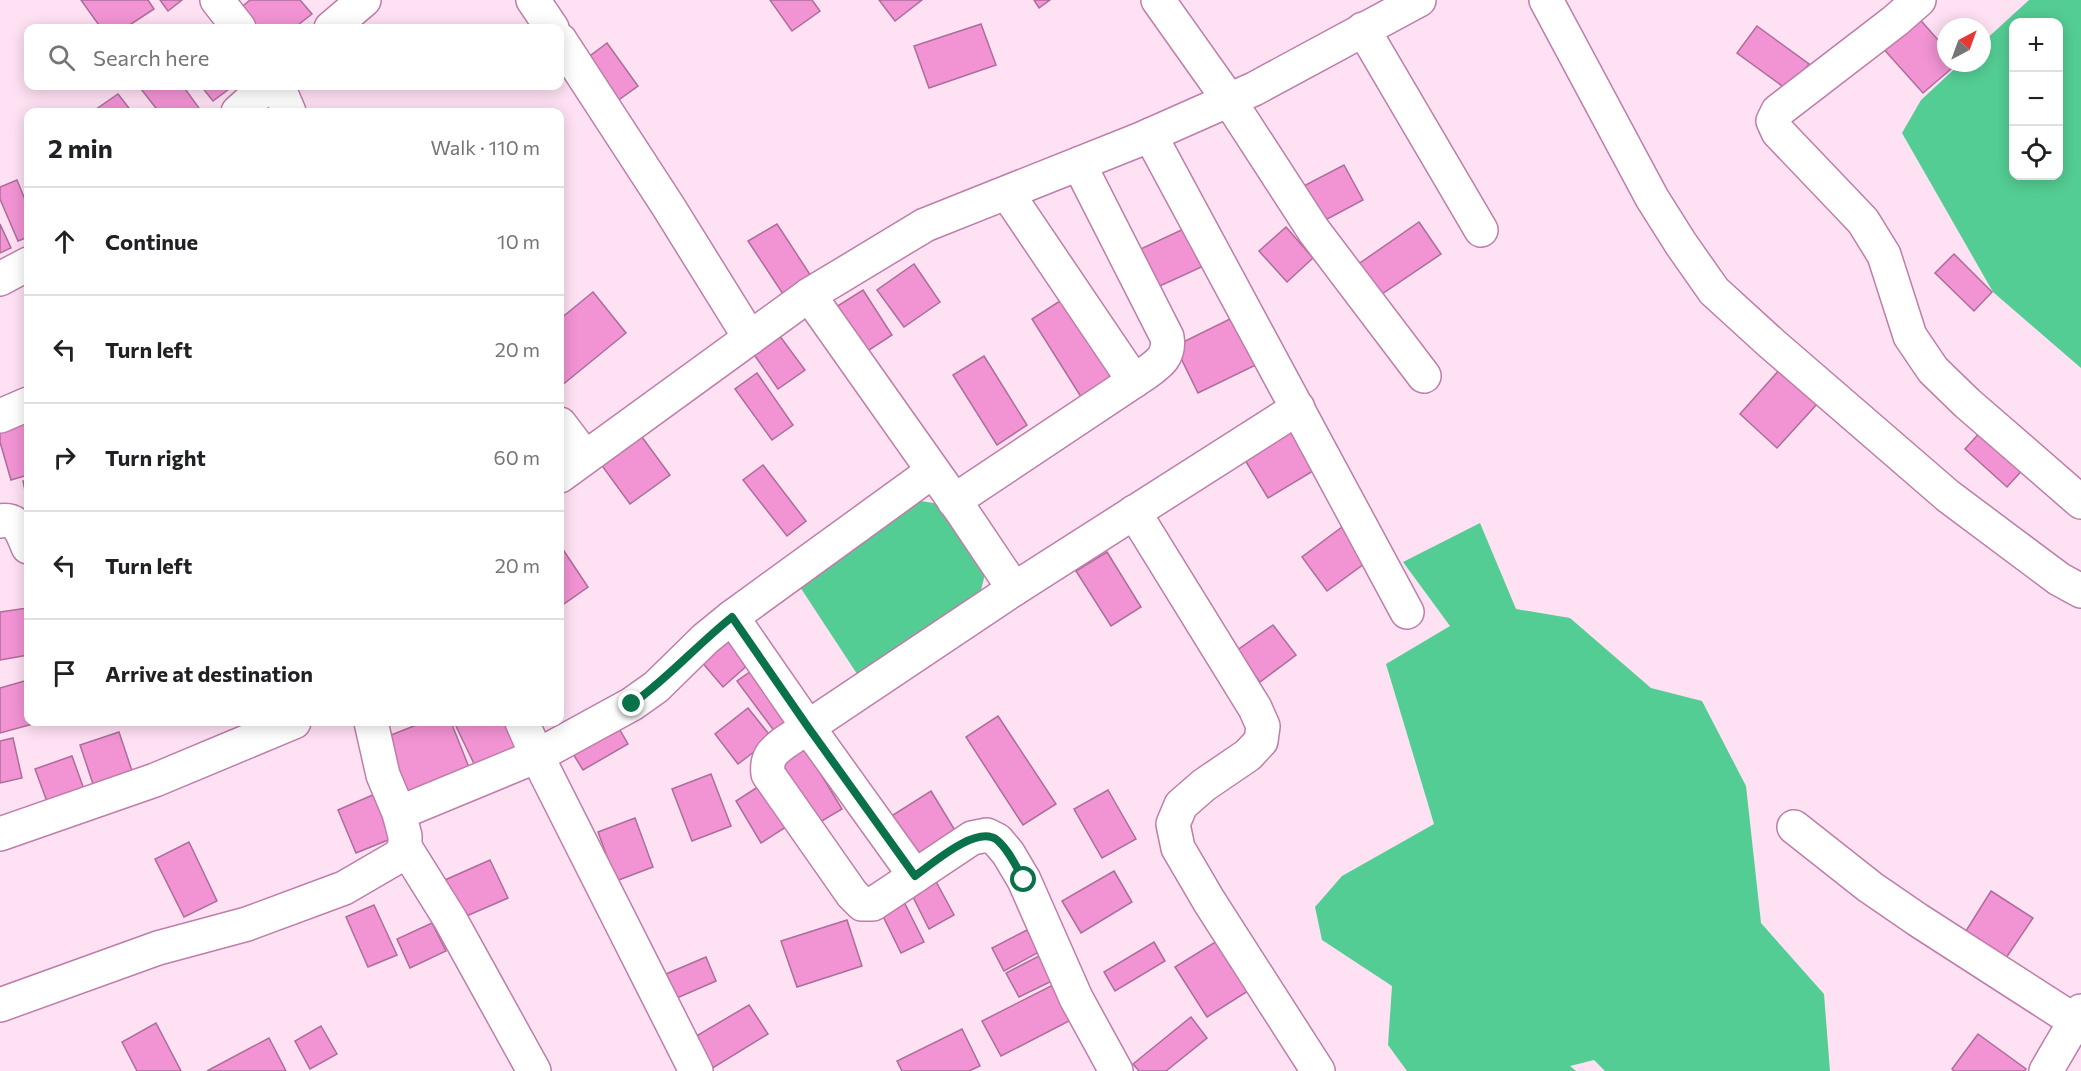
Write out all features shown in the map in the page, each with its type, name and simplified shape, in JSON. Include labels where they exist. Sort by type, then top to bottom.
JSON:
[{"type":"street","points":[[217,0],[236,24]]},
{"type":"street","points":[[336,24],[364,0]]},
{"type":"street","points":[[533,0],[549,24]]},
{"type":"street","points":[[1158,0],[1229,100],[1314,231],[1424,376]]},
{"type":"street","points":[[564,438],[572,466],[809,295],[926,225],[1150,135],[1254,89],[1419,0]]},
{"type":"street","points":[[1546,0],[1653,198],[1681,244],[1714,291],[1948,496],[2059,579],[2081,591]]},
{"type":"street","points":[[1919,0],[1778,111],[1773,121],[1778,132],[1863,221],[1884,255],[1910,336],[1933,370],[1967,403],[2081,502]]},
{"type":"street","points":[[1364,28],[1481,230]]},
{"type":"street","points":[[564,46],[750,338]]},
{"type":"street","points":[[242,108],[263,90]]},
{"type":"street","points":[[280,90],[287,108]]},
{"type":"street","points":[[1150,135],[1407,612]]},
{"type":"street","points":[[954,501],[1134,381],[1163,358],[1168,348],[1167,337],[1079,164]]},
{"type":"street","points":[[1007,193],[1134,381]]},
{"type":"street","points":[[0,279],[24,266]]},
{"type":"street","points":[[809,295],[1014,589]]},
{"type":"street","points":[[0,416],[24,406]]},
{"type":"street","points":[[1116,1071],[1076,998],[1024,880],[1008,853],[997,840],[987,835],[972,838],[873,904],[862,904],[852,894],[768,774],[767,765],[771,753],[808,727],[1014,589],[1298,408]]},
{"type":"street","points":[[399,813],[537,756],[632,704],[656,687],[705,639],[732,617],[933,471]]},
{"type":"street","points":[[1134,512],[1256,708],[1263,726],[1261,741],[1248,755],[1204,785],[1181,806],[1173,824],[1178,848],[1209,901],[1318,1071]]},
{"type":"street","points":[[0,521],[13,521],[19,526],[24,538]]},
{"type":"street","points":[[732,617],[915,876]]},
{"type":"street","points":[[0,834],[155,780],[284,726]]},
{"type":"street","points":[[372,726],[383,775],[399,813],[405,836],[405,847],[450,919],[534,1071]]},
{"type":"street","points":[[524,726],[696,1071]]},
{"type":"street","points":[[1794,827],[1870,887],[1918,920],[2079,1019],[2046,1071]]},
{"type":"street","points":[[0,1005],[158,948],[247,924],[344,888],[399,856],[405,847]]},
{"type":"shaded area","points":[[2029,0],[2081,0],[2081,368],[1993,292],[1902,133],[1921,100],[1951,72],[1991,72],[1991,35],[2009,18],[2009,180],[2063,180],[2063,18],[2009,18]]},
{"type":"shaded area","points":[[915,500],[945,505],[986,570],[976,610],[863,683],[800,587]]},
{"type":"shaded area","points":[[1480,523],[1516,609],[1570,618],[1651,688],[1702,701],[1746,786],[1761,923],[1824,994],[1830,1071],[1605,1071],[1594,1060],[1570,1066],[1576,1071],[1407,1071],[1388,1045],[1392,986],[1322,940],[1315,907],[1342,876],[1434,824],[1386,664],[1450,626],[1403,562]]},
{"type":"building","points":[[81,0],[148,0],[154,9],[131,24],[98,24]]},
{"type":"building","points":[[160,0],[182,0],[168,11]]},
{"type":"building","points":[[250,0],[300,0],[312,14],[299,24],[250,24],[238,10]]},
{"type":"building","points":[[770,0],[812,0],[820,11],[792,31]]},
{"type":"building","points":[[879,0],[922,0],[895,21]]},
{"type":"building","points":[[1034,0],[1050,0],[1039,8]]},
{"type":"building","points":[[1916,15],[1937,39],[1937,72],[1948,72],[1923,93],[1881,46]]},
{"type":"building","points":[[981,24],[996,65],[929,88],[914,46]]},
{"type":"building","points":[[1757,26],[1809,64],[1789,91],[1737,53]]},
{"type":"building","points":[[607,43],[638,86],[613,104],[582,62]]},
{"type":"building","points":[[142,90],[186,90],[199,108],[156,108]]},
{"type":"building","points":[[204,90],[228,90],[213,101]]},
{"type":"building","points":[[118,94],[129,108],[98,108]]},
{"type":"building","points":[[1344,165],[1363,200],[1316,225],[1296,190]]},
{"type":"building","points":[[17,180],[24,197],[24,239],[18,241],[0,199],[0,187]]},
{"type":"building","points":[[1419,222],[1441,254],[1379,296],[1357,265]]},
{"type":"building","points":[[0,224],[11,248],[0,253]]},
{"type":"building","points":[[777,224],[811,276],[783,294],[748,241]]},
{"type":"building","points":[[1188,227],[1206,265],[1151,290],[1134,252]]},
{"type":"building","points":[[1286,227],[1313,258],[1287,282],[1259,251]]},
{"type":"building","points":[[1954,254],[1992,292],[1974,311],[1935,273]]},
{"type":"building","points":[[914,264],[940,302],[904,327],[877,290]]},
{"type":"building","points":[[863,290],[892,335],[857,358],[828,312]]},
{"type":"building","points":[[593,292],[626,333],[564,384],[564,316]]},
{"type":"building","points":[[1066,297],[1117,379],[1083,400],[1032,319]]},
{"type":"building","points":[[1238,315],[1262,362],[1198,393],[1175,346]]},
{"type":"building","points":[[779,335],[805,370],[778,389],[753,353]]},
{"type":"building","points":[[984,356],[1027,425],[997,445],[953,375]]},
{"type":"building","points":[[1781,368],[1818,403],[1777,448],[1740,414]]},
{"type":"building","points":[[757,373],[793,425],[772,440],[735,389]]},
{"type":"building","points":[[24,423],[24,476],[11,480],[0,442],[0,430]]},
{"type":"building","points":[[1984,428],[2027,465],[2007,487],[1965,449]]},
{"type":"building","points":[[1295,430],[1318,468],[1268,498],[1245,460]]},
{"type":"building","points":[[639,433],[670,475],[630,504],[600,463]]},
{"type":"building","points":[[763,465],[806,521],[787,536],[743,480]]},
{"type":"building","points":[[1342,527],[1368,561],[1327,591],[1302,557]]},
{"type":"building","points":[[564,551],[588,587],[564,604]]},
{"type":"building","points":[[1107,552],[1141,607],[1111,626],[1076,571]]},
{"type":"building","points":[[24,608],[24,656],[0,660],[0,612]]},
{"type":"building","points":[[1273,625],[1296,655],[1260,682],[1236,651]]},
{"type":"building","points":[[722,630],[750,663],[723,687],[695,654]]},
{"type":"building","points":[[754,669],[794,724],[778,736],[737,681]]},
{"type":"building","points":[[24,681],[25,726],[0,733],[0,688]]},
{"type":"building","points":[[748,708],[772,738],[738,764],[715,734]]},
{"type":"building","points":[[998,716],[1056,804],[1023,825],[966,737]]},
{"type":"building","points":[[613,718],[628,744],[583,770],[567,744]]},
{"type":"building","points":[[414,726],[453,726],[470,770],[408,794],[386,737]]},
{"type":"building","points":[[456,726],[512,726],[525,752],[479,774]]},
{"type":"building","points":[[119,732],[134,777],[95,790],[80,745]]},
{"type":"building","points":[[13,738],[22,778],[0,783],[0,741]]},
{"type":"building","points":[[805,748],[842,809],[810,828],[773,767]]},
{"type":"building","points":[[72,756],[86,795],[49,807],[35,769]]},
{"type":"building","points":[[711,774],[731,826],[692,841],[672,789]]},
{"type":"building","points":[[764,783],[789,825],[761,843],[736,801]]},
{"type":"building","points":[[1108,790],[1136,839],[1102,858],[1074,809]]},
{"type":"building","points":[[931,791],[959,837],[911,868],[882,822]]},
{"type":"building","points":[[375,794],[393,838],[356,853],[338,810]]},
{"type":"building","points":[[635,818],[653,867],[616,881],[598,832]]},
{"type":"building","points":[[189,842],[217,901],[184,917],[155,859]]},
{"type":"building","points":[[490,860],[508,898],[462,918],[445,880]]},
{"type":"building","points":[[1114,871],[1132,902],[1081,933],[1062,901]]},
{"type":"building","points":[[933,876],[954,915],[929,929],[909,889]]},
{"type":"building","points":[[1991,891],[2033,918],[2004,961],[1964,934]]},
{"type":"building","points":[[902,898],[924,942],[901,953],[880,910]]},
{"type":"building","points":[[374,905],[397,955],[368,967],[346,917]]},
{"type":"building","points":[[847,920],[862,966],[797,987],[781,941]]},
{"type":"building","points":[[432,923],[446,951],[410,968],[397,939]]},
{"type":"building","points":[[1027,930],[1039,952],[1004,971],[992,948]]},
{"type":"building","points":[[1217,941],[1248,991],[1207,1017],[1175,967]]},
{"type":"building","points":[[1154,942],[1165,961],[1115,991],[1104,972]]},
{"type":"building","points":[[1041,955],[1054,980],[1019,997],[1006,973]]},
{"type":"building","points":[[706,957],[716,981],[670,1001],[659,977]]},
{"type":"building","points":[[1053,985],[1071,1020],[1001,1056],[982,1021]]},
{"type":"building","points":[[749,1005],[768,1034],[711,1069],[693,1038]]},
{"type":"building","points":[[1191,1017],[1207,1038],[1166,1071],[1139,1071],[1133,1064]]},
{"type":"building","points":[[156,1023],[181,1071],[137,1071],[122,1042]]},
{"type":"building","points":[[321,1026],[337,1054],[310,1069],[295,1041]]},
{"type":"building","points":[[962,1029],[980,1066],[969,1071],[902,1071],[897,1061]]},
{"type":"building","points":[[1978,1034],[2026,1069],[2025,1071],[1954,1071],[1952,1069]]},
{"type":"building","points":[[269,1038],[286,1071],[207,1071]]},
{"type":"route","points":[[632,704],[656,687],[681,661],[732,617],[915,876],[972,838],[987,835],[997,840],[1008,853],[1024,880]]}]
